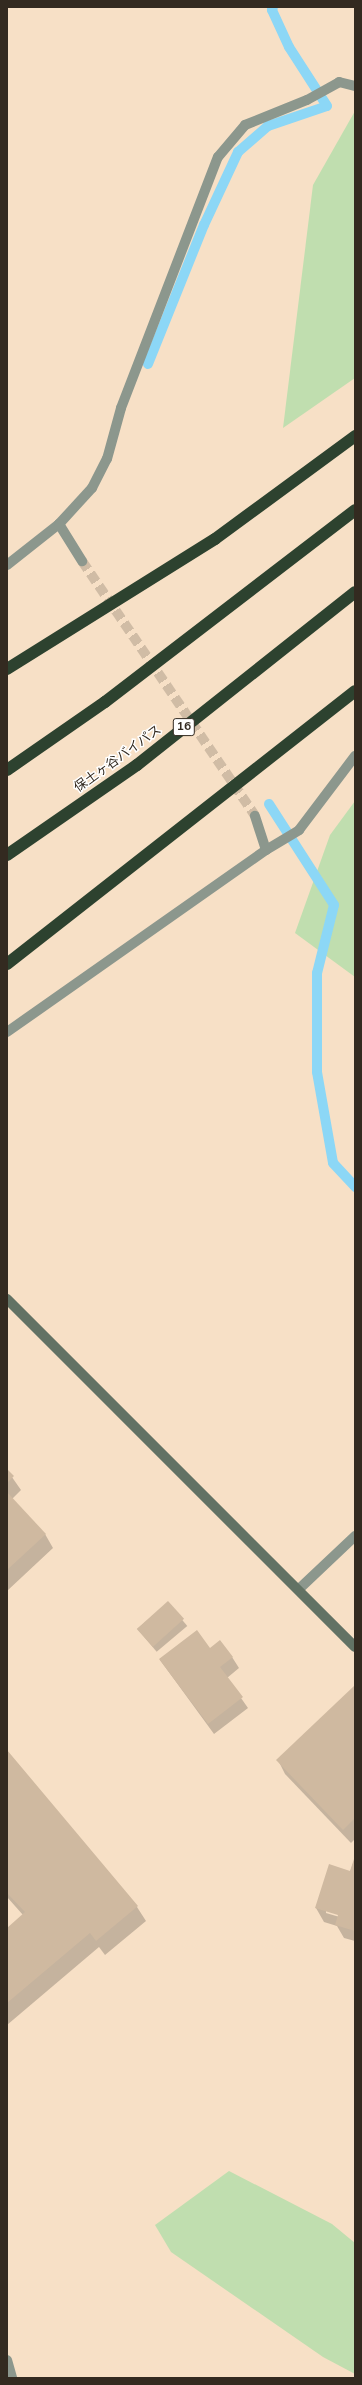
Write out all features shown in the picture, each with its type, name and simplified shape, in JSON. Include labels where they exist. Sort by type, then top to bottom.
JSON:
[{"type":"highway","points":[[7,669],[215,539],[355,436]]},
{"type":"highway","points":[[7,770],[112,697],[355,510]]},
{"type":"highway","name":"保土ヶ谷バイパス","points":[[7,855],[137,765],[355,592]]},
{"type":"highway","points":[[7,964],[355,690]]},
{"type":"street","points":[[7,565],[59,524],[92,488],[107,459],[121,408],[218,157],[245,125],[307,100],[340,82],[355,86]]},
{"type":"street","points":[[59,524],[82,561]]},
{"type":"street","points":[[7,1032],[266,850],[299,830],[355,756]]},
{"type":"street","points":[[255,816],[266,850]]},
{"type":"street","points":[[7,1299],[355,1647]]},
{"type":"street","points":[[298,1589],[355,1536]]},
{"type":"street","points":[[7,2360],[12,2378]]},
{"type":"green space","points":[[355,111],[355,378],[283,428],[313,185]]},
{"type":"green space","points":[[355,801],[355,977],[295,933],[330,835]]},
{"type":"green space","points":[[229,2171],[332,2224],[355,2243],[355,2374],[323,2357],[171,2252],[155,2225]]},
{"type":"building","points":[[7,1469],[14,1476],[7,1483]]},
{"type":"building","points":[[7,1492],[46,1534],[7,1570]]},
{"type":"building","points":[[168,1601],[184,1619],[153,1647],[137,1629]]},
{"type":"building","points":[[197,1630],[210,1648],[220,1640],[233,1657],[220,1667],[243,1697],[208,1724],[159,1659]]},
{"type":"building","points":[[354,1686],[355,1818],[343,1830],[276,1760]]},
{"type":"building","points":[[7,1750],[138,1906],[96,1941],[90,1933],[7,2003],[7,1928],[25,1912],[7,1893]]},
{"type":"building","points":[[355,1856],[355,1931],[335,1925],[338,1915],[315,1908],[329,1864],[350,1871]]},
{"type":"waterway","points":[[148,364],[204,225],[238,152],[268,126],[327,106],[289,47],[272,10],[273,7]]},
{"type":"waterway","points":[[269,804],[334,905],[317,973],[317,1072],[333,1163],[355,1187]]},
{"type":"tunnel","points":[[82,561],[255,816]]}]
